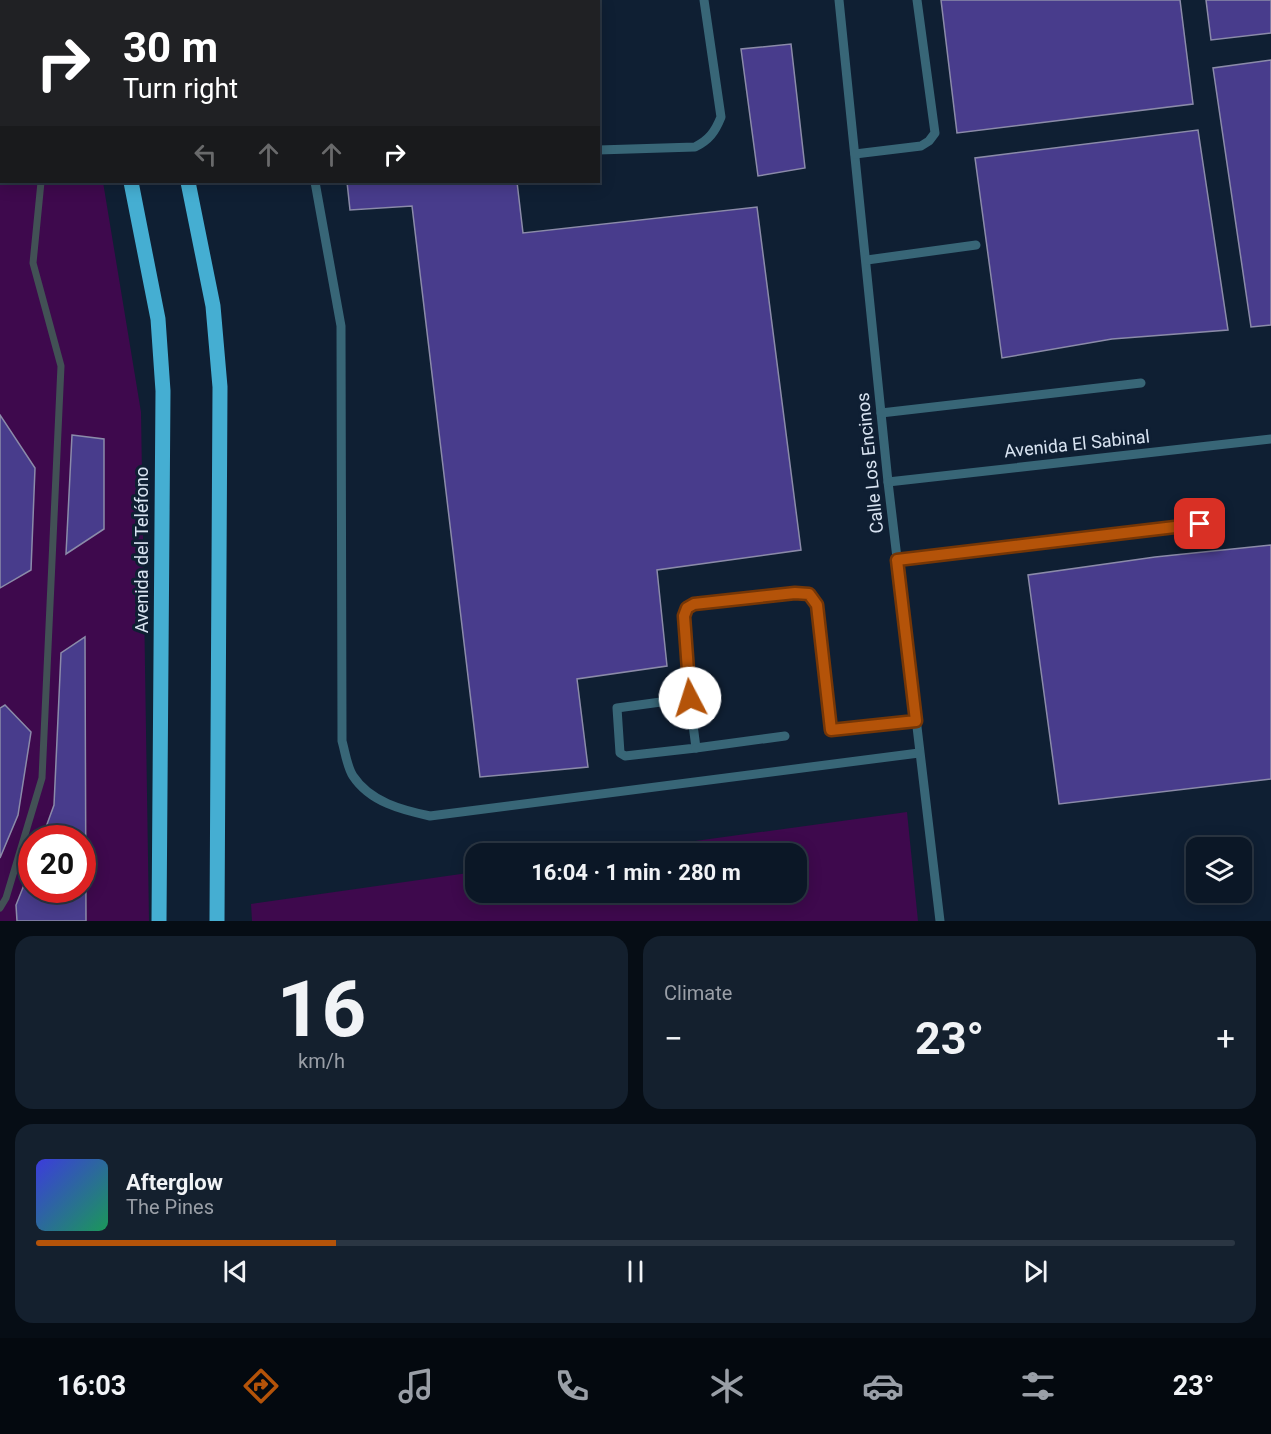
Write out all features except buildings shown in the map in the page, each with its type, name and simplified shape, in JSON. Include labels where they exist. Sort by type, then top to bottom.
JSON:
[{"type":"main road","name":"Avenida del Teléfono","points":[[131,183],[158,320],[163,391],[159,921]]},
{"type":"main road","points":[[188,183],[213,306],[220,387],[217,921]]},
{"type":"lane","points":[[600,150],[695,147],[707,141],[716,129],[721,117],[704,0]]},
{"type":"lane","name":"Calle Los Encinos","points":[[839,0],[888,482],[940,921]]},
{"type":"lane","points":[[855,154],[921,146],[935,133],[917,0]]},
{"type":"lane","points":[[315,183],[341,326],[342,741],[352,776],[375,797],[403,810],[430,816],[919,753]]},
{"type":"lane","points":[[867,260],[976,245]]},
{"type":"lane","points":[[881,413],[1141,383]]},
{"type":"lane","name":"Avenida El Sabinal","points":[[888,482],[1271,439]]},
{"type":"lane","points":[[897,560],[1200,524]]},
{"type":"lane","points":[[696,748],[684,616],[687,608],[694,604],[795,593],[809,594],[817,605],[831,730],[916,721]]},
{"type":"lane","points":[[690,698],[617,708],[617,747],[625,756],[785,736]]},
{"type":"shaded area","points":[[0,183],[103,183],[141,412],[149,921],[0,921]]},
{"type":"shaded area","points":[[907,812],[918,921],[252,921],[251,904],[465,873],[465,903],[807,903],[807,843],[681,843]]},
{"type":"waterway","points":[[0,908],[6,898],[42,778],[61,366],[33,263],[41,183]]},
{"type":"route","points":[[690,698],[684,616],[687,608],[694,604],[795,593],[809,594],[817,605],[831,730],[916,721],[897,560],[1200,524]]}]
